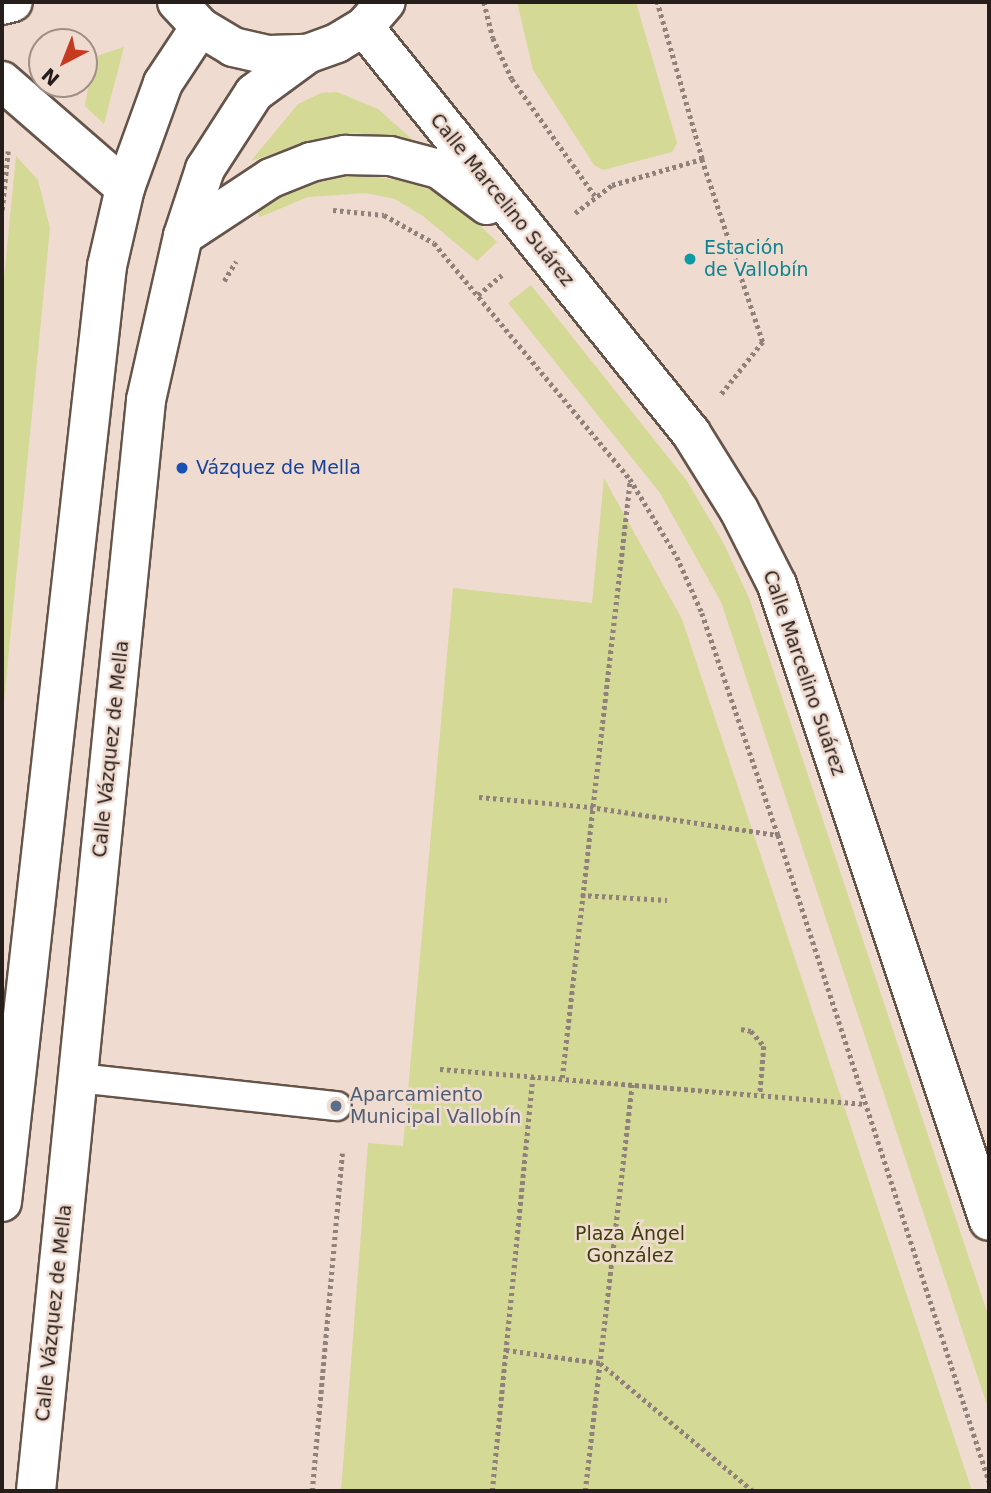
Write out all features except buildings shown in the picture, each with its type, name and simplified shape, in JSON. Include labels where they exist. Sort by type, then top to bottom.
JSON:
[{"type":"street","points":[[2,5],[13,2]]},
{"type":"street","points":[[2,1202],[10,1075],[90,391],[107,266],[125,188],[188,15],[233,47],[269,55],[307,54],[337,43],[375,14]]},
{"type":"street","name":"Calle Marcelino Suárez","points":[[375,14],[539,244],[691,433],[739,510],[777,586],[989,1221]]},
{"type":"street","name":"Calle Vázquez de Mella","points":[[36,1491],[146,400],[183,236],[205,169],[226,130],[254,93],[307,54]]},
{"type":"street","points":[[2,81],[125,188]]},
{"type":"street","points":[[183,236],[271,178],[312,162],[345,155],[390,156],[439,169],[539,244]]},
{"type":"lane","points":[[78,1079],[336,1105]]},
{"type":"path","points":[[484,2],[493,38],[512,79],[595,196]]},
{"type":"path","points":[[657,2],[702,159],[763,342],[691,433]]},
{"type":"path","points":[[2,210],[7,154]]},
{"type":"path","points":[[539,244],[595,196],[612,185],[702,159]]},
{"type":"path","points":[[322,212],[357,210],[384,215],[434,243],[630,479],[677,557],[702,613],[778,835],[863,1104],[989,1481]]},
{"type":"path","points":[[221,287],[239,256]]},
{"type":"path","points":[[562,1078],[590,807],[630,479]]},
{"type":"path","points":[[479,797],[590,807],[778,835]]},
{"type":"path","points":[[581,895],[667,900]]},
{"type":"path","points":[[741,1028],[751,1031],[764,1046],[760,1095]]},
{"type":"path","points":[[440,1069],[863,1104]]},
{"type":"path","points":[[492,1491],[533,1076]]},
{"type":"path","points":[[585,1491],[632,1083]]},
{"type":"path","points":[[313,1491],[342,1153]]},
{"type":"path","points":[[506,1350],[600,1363],[753,1491]]},
{"type":"green space","points":[[517,2],[636,2],[677,143],[672,152],[603,170],[594,165],[533,70]]},
{"type":"green space","points":[[124,47],[104,124],[85,106],[86,98],[98,98],[98,55]]},
{"type":"green space","points":[[337,92],[378,109],[413,140],[356,133],[324,137],[251,161],[298,104],[321,93]]},
{"type":"green space","points":[[16,156],[38,180],[50,228],[2,722],[2,298]]},
{"type":"green space","points":[[356,174],[410,182],[435,192],[467,213],[497,242],[477,261],[423,216],[395,199],[366,193],[308,197],[260,217],[256,211],[298,186]]},
{"type":"green space","points":[[531,285],[687,481],[723,542],[749,598],[989,1318],[989,1411],[721,602],[660,493],[508,303]]},
{"type":"green space","name":"Plaza Ángel González","points":[[604,478],[682,619],[972,1491],[341,1491],[368,1143],[403,1146],[453,588],[592,603]]},
{"type":"place","name":"Estación de Vallobín","points":[[690,259]]},
{"type":"place","name":"Vázquez de Mella","points":[[182,468]]},
{"type":"place","name":"Aparcamiento Municipal Vallobín","points":[[336,1106]]}]
